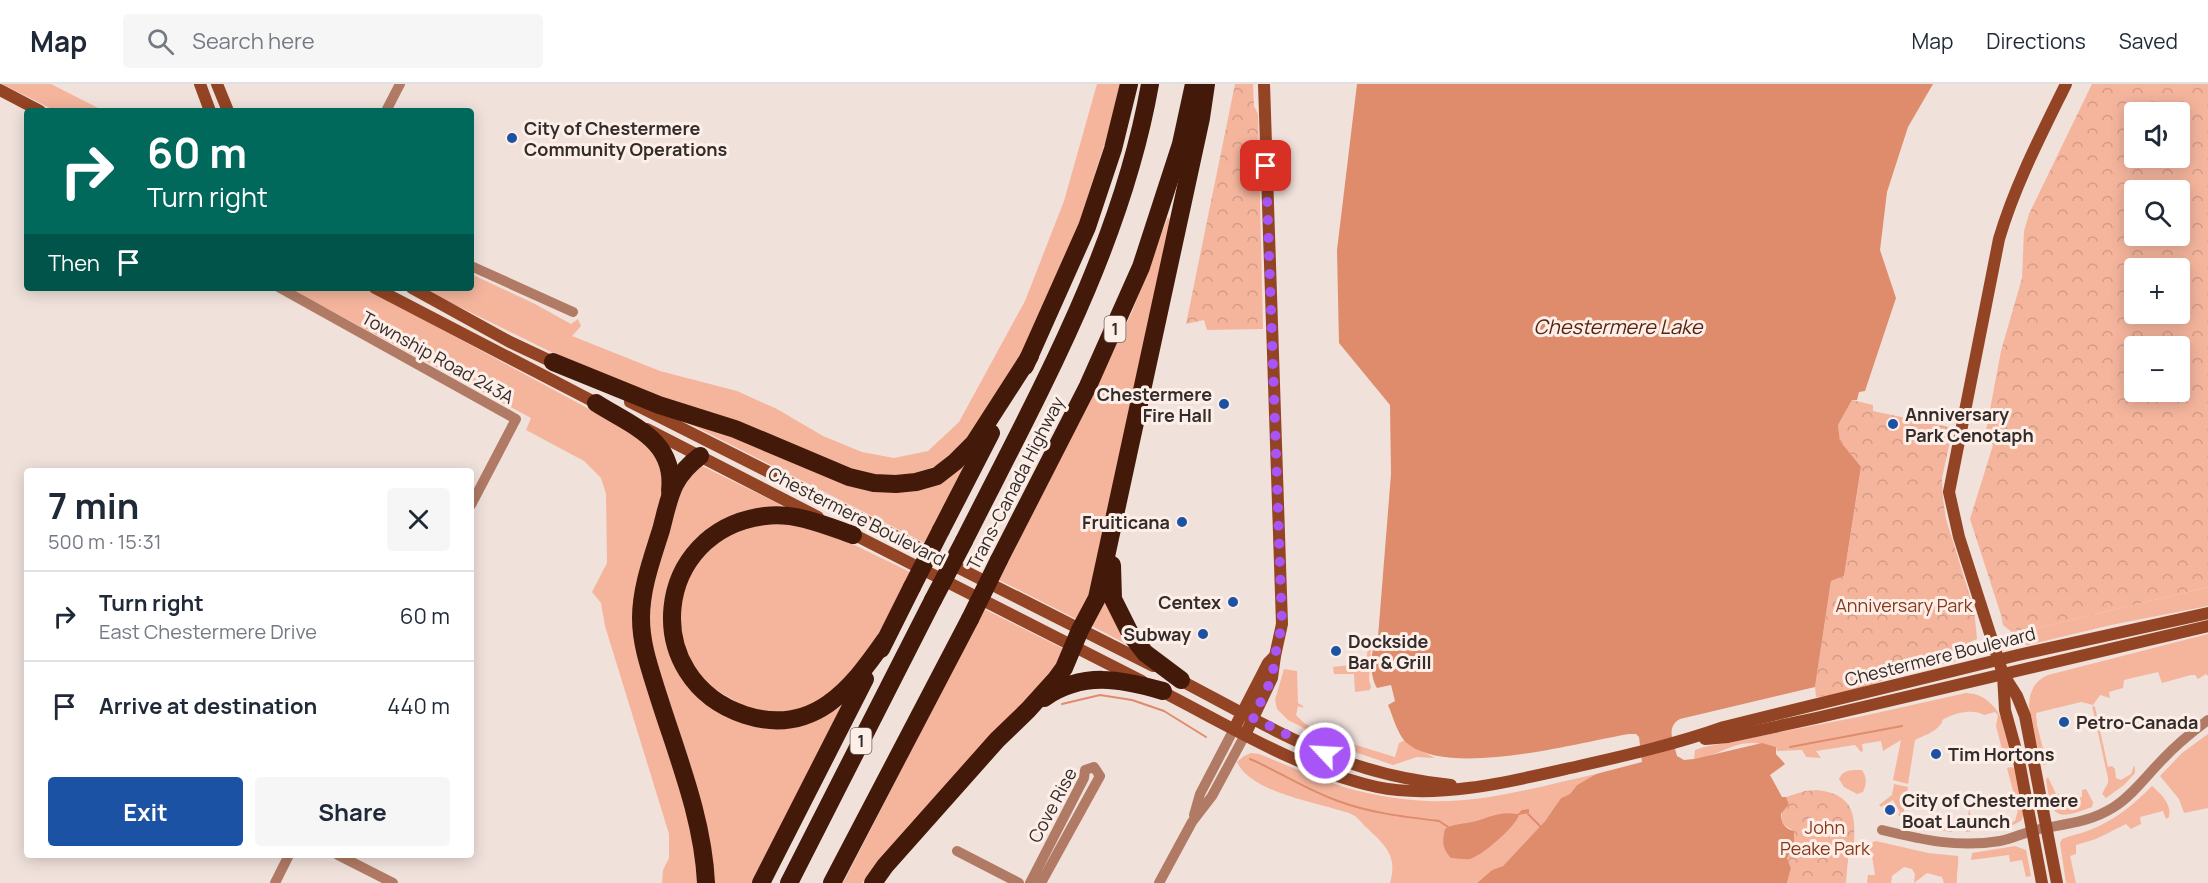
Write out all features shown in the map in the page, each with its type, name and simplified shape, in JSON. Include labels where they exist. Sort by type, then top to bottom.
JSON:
[{"type":"highway","points":[[761,883],[1030,356],[1087,227],[1113,149],[1129,84]]},
{"type":"highway","name":"Trans-Canada Highway","points":[[789,883],[1061,348],[1093,278],[1131,166],[1150,84]]},
{"type":"highway","name":"Trans-Canada Highway","points":[[832,883],[1088,386],[1141,267],[1181,144],[1194,84]]},
{"type":"highway","points":[[873,883],[997,740],[1028,710],[1064,668],[1097,598],[1201,118],[1206,84]]},
{"type":"highway","points":[[553,363],[659,405],[735,429],[849,477],[874,483],[896,484],[916,482],[937,476],[956,462],[974,443],[1030,356]]},
{"type":"highway","points":[[596,403],[655,440],[663,450],[670,471],[668,504]]},
{"type":"highway","points":[[700,456],[684,468],[678,477],[668,504],[644,587],[641,619],[649,666],[698,824],[706,883]]},
{"type":"highway","points":[[853,535],[819,523],[766,515],[724,527],[699,546],[682,571],[673,597],[671,613],[674,640],[685,668],[693,681],[706,694],[735,712],[774,720],[809,714],[834,701],[855,681],[885,640]]},
{"type":"highway","points":[[1111,536],[1113,598],[1131,635],[1145,653],[1181,680]]},
{"type":"highway","points":[[1028,710],[1063,687],[1088,680],[1129,681],[1162,691]]},
{"type":"main road","points":[[200,84],[209,108]]},
{"type":"main road","points":[[217,84],[227,108]]},
{"type":"main road","points":[[1240,732],[1268,663],[1275,656],[1282,624],[1264,84]]},
{"type":"main road","points":[[2057,883],[2025,716],[1998,660],[1959,537],[1949,492],[1999,239],[2009,205],[2024,170],[2066,84]]},
{"type":"main road","points":[[0,90],[34,108]]},
{"type":"main road","name":"Chestermere Boulevard","points":[[382,291],[853,535],[1077,638],[1181,680],[1308,746],[1353,764],[1416,781],[1465,787]]},
{"type":"main road","name":"Chestermere Boulevard","points":[[417,291],[510,342],[892,534],[1077,638],[1162,691],[1240,732],[1323,769],[1377,787],[1436,792],[1541,775],[1683,742],[1724,727],[1998,660],[2208,613]]},
{"type":"main road","points":[[700,456],[725,459],[841,515],[892,534]]},
{"type":"main road","name":"Chestermere Boulevard","points":[[1683,742],[1728,737],[2208,626]]},
{"type":"main road","points":[[2003,674],[2005,710],[2019,761],[2042,883]]},
{"type":"street","points":[[388,108],[400,84]]},
{"type":"street","points":[[474,267],[573,312]]},
{"type":"street","name":"Township Road 243A","points":[[285,291],[516,419],[474,499]]},
{"type":"street","points":[[1882,830],[1932,842],[1973,844],[2002,840],[2091,819],[2114,807],[2136,789],[2181,741],[2208,720]]},
{"type":"street","points":[[1159,883],[1192,822],[1212,796],[1240,732]]},
{"type":"street","name":"Cove Rise","points":[[1030,883],[1084,778],[1085,771],[1094,766],[1100,776],[1041,883]]},
{"type":"street","points":[[957,851],[1019,883]]},
{"type":"street","points":[[275,883],[288,858]]},
{"type":"street","points":[[344,858],[393,883]]},
{"type":"green space","points":[[2,84],[51,84],[98,108],[50,108]]},
{"type":"green space","points":[[1097,84],[1122,84],[1075,236],[1023,350],[972,437],[936,466],[900,478],[861,475],[647,392],[557,355],[427,291],[474,291],[474,275],[571,324],[578,319],[581,326],[572,336],[660,371],[737,391],[777,409],[823,436],[862,452],[894,458],[928,451],[959,422],[1025,301],[1064,201]]},
{"type":"green space","points":[[1235,84],[1253,84],[1254,106],[1258,114],[1263,329],[1207,330],[1204,320],[1186,324]]},
{"type":"green space","points":[[2092,84],[2208,84],[2208,587],[2021,632],[2006,622],[2001,615],[1970,519],[1993,445],[1985,436],[2001,351],[2022,278],[2024,231],[2029,214]]},
{"type":"green space","points":[[1168,217],[1171,221],[1089,602],[1076,619],[999,580],[1132,312]]},
{"type":"green space","points":[[295,291],[371,291],[628,430],[657,453],[665,489],[634,597],[685,801],[694,841],[699,883],[662,883],[663,870],[669,858],[669,834],[605,626],[601,603],[592,592],[607,563],[606,494],[601,478],[584,461],[526,430],[531,418]]},
{"type":"green space","name":"Anniversary Park","points":[[1852,400],[1873,405],[1873,411],[1953,428],[1942,478],[1943,498],[1946,519],[1974,609],[1977,639],[1970,642],[1960,652],[1962,660],[1910,672],[1846,692],[1816,697],[1815,687],[1831,581],[1844,576],[1861,468],[1840,441],[1838,425]]},
{"type":"green space","points":[[690,420],[864,489],[956,470],[966,465],[927,544],[688,423]]},
{"type":"green space","points":[[698,464],[779,504],[785,510],[737,516],[668,600],[701,698],[726,715],[749,723],[818,715],[848,704],[755,883],[711,883],[650,649],[649,596],[677,493]]},
{"type":"green space","points":[[764,523],[791,523],[836,536],[912,573],[872,645],[833,692],[812,706],[789,712],[766,712],[744,706],[707,685],[690,661],[681,641],[679,613],[687,576],[719,539]]},
{"type":"green space","points":[[2208,587],[2208,606],[2111,625],[2028,645],[2020,644],[2013,633],[2003,625],[2001,615],[2006,622],[2021,632]]},
{"type":"green space","points":[[1105,592],[1128,645],[1092,626]]},
{"type":"green space","points":[[984,609],[1064,649],[1062,660],[862,883],[843,883]]},
{"type":"green space","points":[[2208,634],[2208,676],[2206,674],[2198,679],[2195,675],[2191,675],[2162,683],[2158,672],[2124,680],[2123,688],[2109,692],[2110,698],[2100,695],[2093,705],[2081,702],[2036,713],[2047,764],[2043,765],[2032,728],[2029,703],[2031,691],[2037,682],[2048,675]]},
{"type":"green space","points":[[1368,646],[1371,647],[1369,680],[1371,687],[1370,690],[1355,692],[1354,674],[1334,674],[1333,667],[1366,663]]},
{"type":"green space","points":[[1284,669],[1297,671],[1298,703],[1303,708],[1298,706],[1296,715],[1304,723],[1330,737],[1395,757],[1399,743],[1405,740],[1407,744],[1435,758],[1417,757],[1393,765],[1343,748],[1288,720],[1277,709],[1275,700]]},
{"type":"green space","points":[[1966,693],[1985,699],[1993,705],[2004,723],[2010,753],[1996,757],[1995,755],[2003,753],[1996,726],[1998,715],[1995,712],[1984,715],[1970,712],[1955,714],[1943,720],[1932,732],[1915,740],[1908,784],[1893,780],[1901,740],[1883,751],[1881,741],[1862,744],[1863,751],[1861,752],[1855,745],[1816,751],[1821,758],[1806,757],[1802,750],[1777,751],[1776,747],[1751,743],[1694,759],[1695,750],[1704,747]]},
{"type":"green space","points":[[2092,706],[2095,707],[2108,767],[2112,766],[2115,769],[2116,778],[2121,780],[2131,774],[2135,767],[2135,773],[2124,785],[2106,798],[2102,794],[2108,778]]},
{"type":"green space","points":[[2208,734],[2208,808],[2184,813],[2179,799],[2160,776],[2182,753]]},
{"type":"green space","points":[[1251,753],[1357,791],[1422,801],[1484,798],[1596,774],[1561,798],[1545,821],[1503,866],[1492,870],[1477,883],[1390,883],[1392,865],[1388,852],[1357,817],[1280,793],[1254,780],[1237,762]]},
{"type":"green space","points":[[2007,768],[2015,768],[2024,814],[2021,821],[2013,825],[1966,832],[1969,809],[1972,821],[1979,820],[1981,828],[1988,827],[1987,819],[1995,825],[2015,821],[2018,810]]},
{"type":"green space","points":[[1862,770],[1866,781],[1863,792],[1857,794],[1844,787],[1839,779],[1843,773]]},
{"type":"green space","points":[[2048,777],[2056,794],[2059,794],[2061,802],[2082,797],[2082,790],[2086,789],[2093,802],[2092,807],[2070,814],[2057,813],[2051,802],[2046,780]]},
{"type":"green space","points":[[1894,784],[1908,787],[1903,816],[1905,819],[1942,828],[1953,827],[1952,832],[1910,826],[1901,827],[1902,818],[1898,815],[1900,812],[1893,800],[1881,807],[1879,805],[1892,795]]},
{"type":"green space","points":[[2152,786],[2167,804],[2169,817],[2166,819],[2163,811],[2140,817],[2141,824],[2131,829],[2126,824],[2096,839],[2076,845],[2076,854],[2070,856],[2076,883],[2066,883],[2060,843],[2062,839],[2108,822],[2131,806]]},
{"type":"green space","name":"John Peake Park","points":[[1817,790],[1841,798],[1852,812],[1854,856],[1848,858],[1846,883],[1787,883],[1791,868],[1787,860],[1789,854],[1794,851],[1794,831],[1784,825],[1782,819],[1782,813],[1789,804],[1786,797]]},
{"type":"green space","points":[[1876,841],[1928,853],[1958,856],[1957,883],[1944,883],[1942,877],[1927,873],[1914,883],[1915,874],[1912,869],[1904,867],[1892,876],[1891,883],[1867,883],[1868,875],[1875,875],[1872,856],[1866,857],[1866,845]]},
{"type":"green space","points":[[2015,846],[2026,850],[2031,876],[2026,877],[2022,860],[2010,862],[2009,855],[1971,860],[1972,853]]},
{"type":"water","name":"Chestermere Lake","points":[[1357,84],[1933,84],[1908,127],[1887,192],[1880,250],[1896,298],[1865,391],[1859,392],[1857,400],[1852,400],[1838,425],[1840,441],[1861,467],[1844,576],[1831,581],[1815,687],[1680,719],[1675,722],[1672,731],[1677,756],[1684,760],[1762,743],[1776,747],[1776,754],[1785,764],[1770,775],[1782,797],[1786,797],[1789,804],[1781,814],[1783,823],[1788,829],[1794,831],[1794,851],[1787,859],[1791,868],[1787,883],[1477,883],[1492,870],[1503,866],[1545,821],[1561,798],[1570,794],[1577,785],[1596,774],[1642,762],[1639,737],[1636,734],[1629,734],[1548,750],[1485,758],[1455,758],[1429,754],[1409,745],[1399,732],[1388,705],[1395,701],[1391,685],[1377,688],[1374,683],[1372,655],[1378,637],[1391,474],[1390,405],[1339,343],[1337,250]]},
{"type":"water","points":[[1529,809],[1529,813],[1519,815],[1505,833],[1476,856],[1470,859],[1451,858],[1446,851],[1443,838],[1445,829],[1448,827],[1499,814],[1518,814],[1522,810]]},
{"type":"waterway","points":[[1062,704],[1100,695],[1132,700],[1164,711],[1206,737]]},
{"type":"waterway","points":[[1790,747],[1902,726]]},
{"type":"waterway","points":[[1250,759],[1338,801],[1375,812],[1439,821],[1448,827]]},
{"type":"waterway","points":[[1528,814],[1540,826]]},
{"type":"place","name":"City of Chestermere Community Operations","points":[[512,138]]},
{"type":"place","name":"Chestermere Fire Hall","points":[[1224,404]]},
{"type":"place","name":"Anniversary Park Cenotaph","points":[[1893,424]]},
{"type":"place","name":"Fruiticana","points":[[1182,522]]},
{"type":"place","name":"Centex","points":[[1233,602]]},
{"type":"place","name":"Subway","points":[[1203,634]]},
{"type":"place","name":"Dockside Bar & Grill","points":[[1336,651]]},
{"type":"place","name":"Petro-Canada","points":[[2064,722]]},
{"type":"place","name":"Tim Hortons","points":[[1936,754]]},
{"type":"place","name":"City of Chestermere Boat Launch","points":[[1890,810]]},
{"type":"route","points":[[1266,166],[1282,624],[1272,678],[1253,718],[1325,753]]}]
